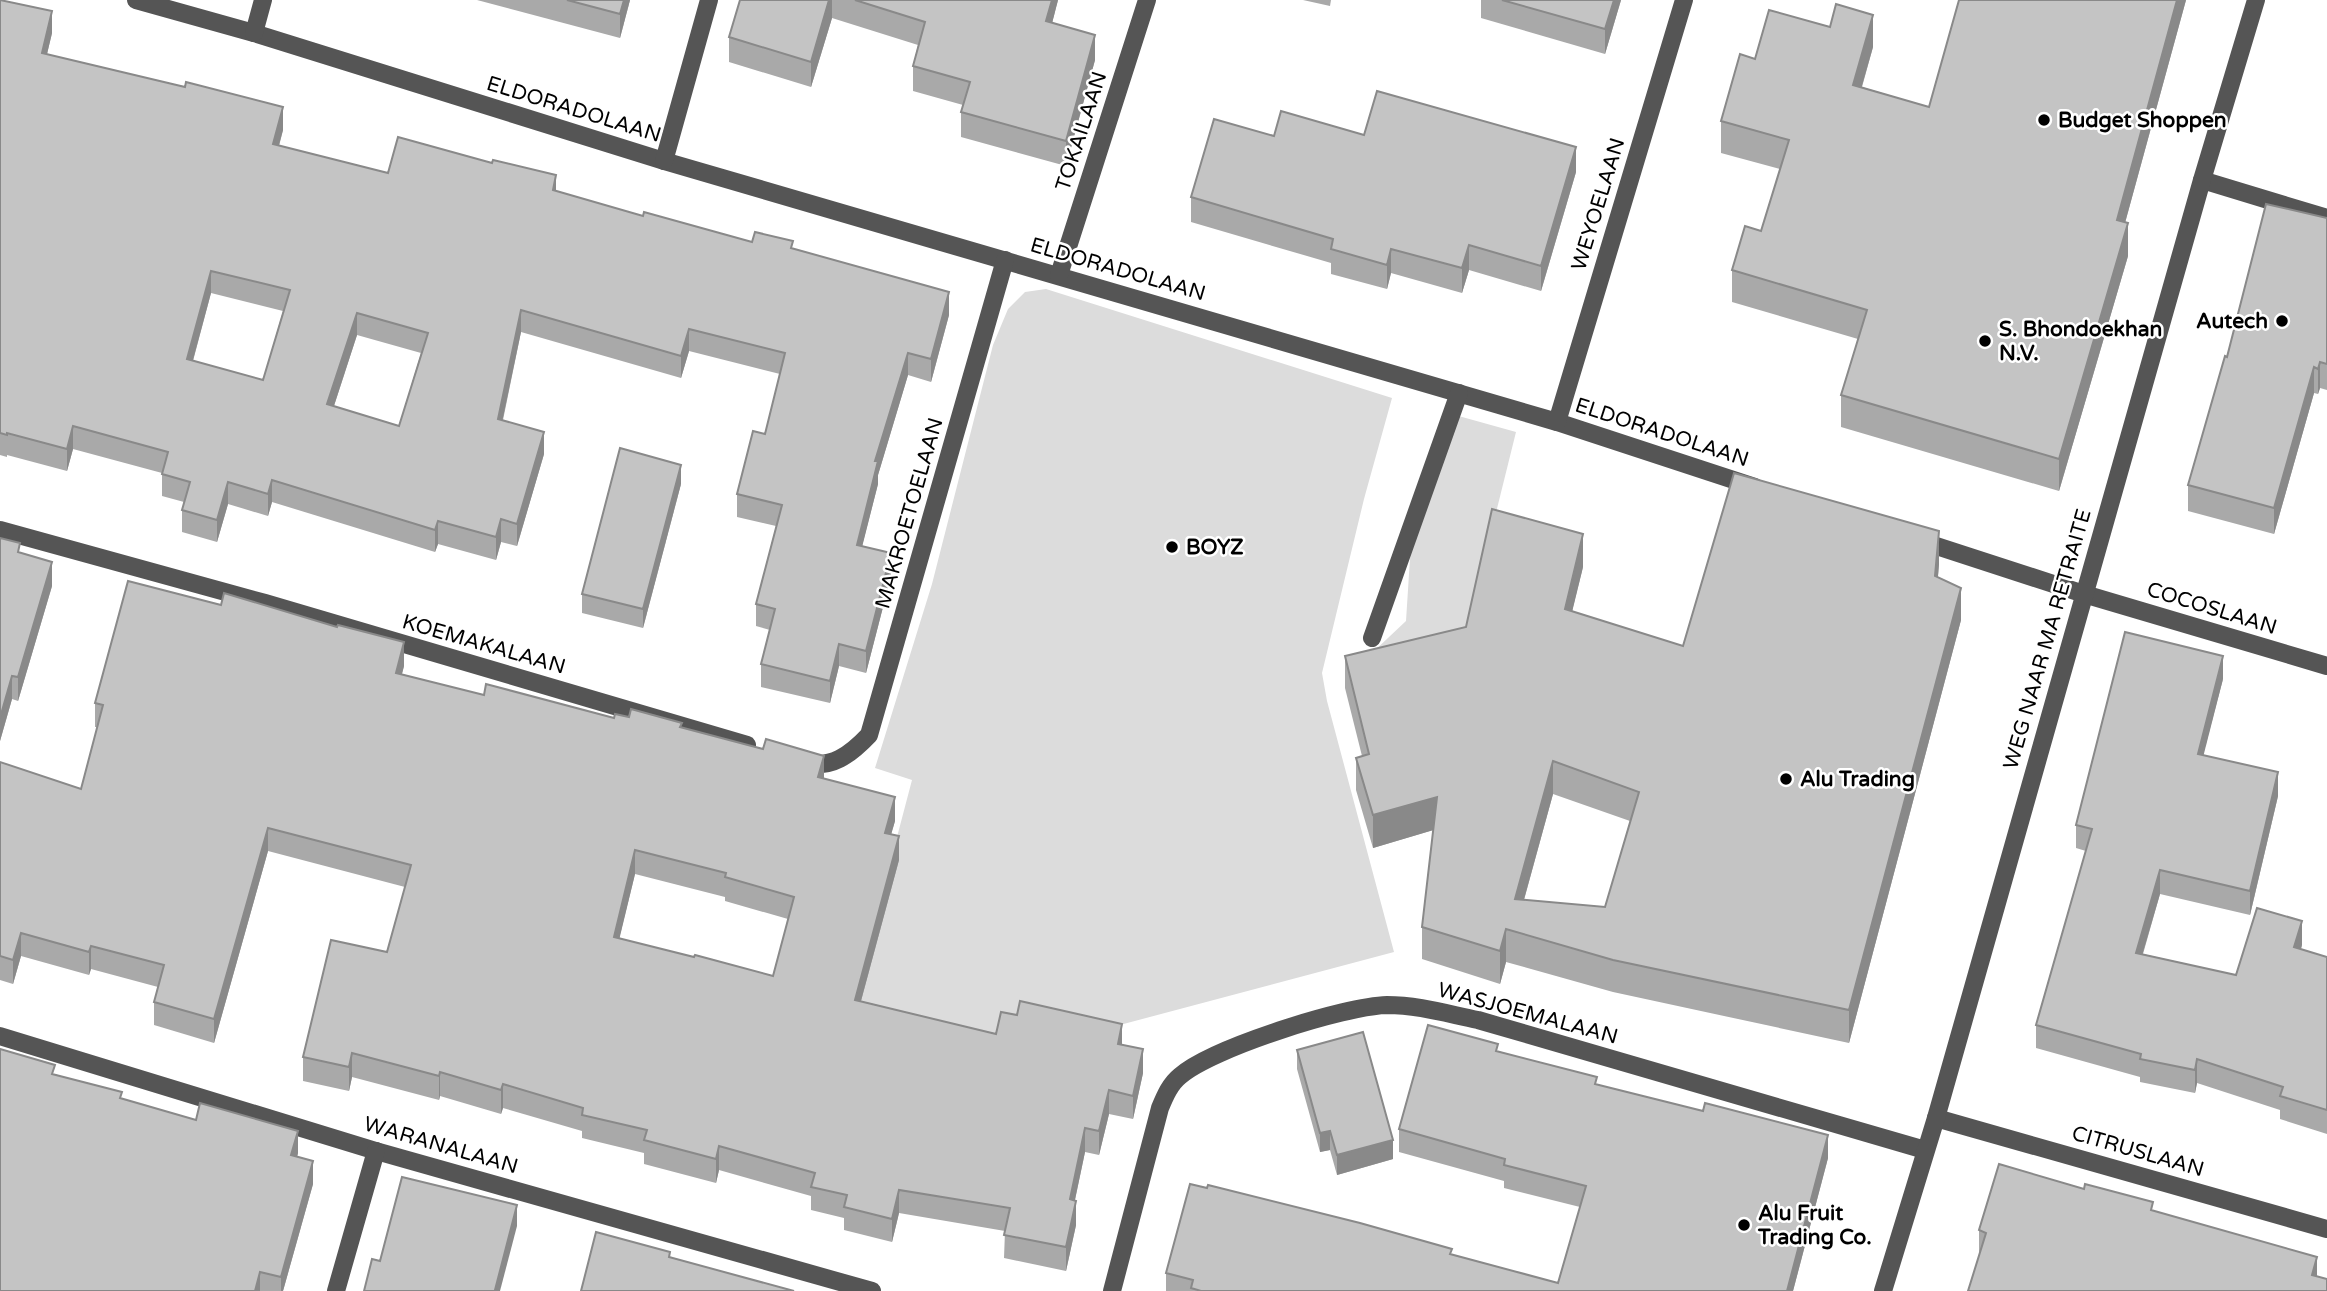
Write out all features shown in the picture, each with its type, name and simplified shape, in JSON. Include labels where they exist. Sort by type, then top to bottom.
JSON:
[{"type":"street","name":"ELDORADOLAAN","points":[[136,0],[254,33],[664,161],[1557,422],[1768,491]]},
{"type":"street","points":[[254,33],[263,0]]},
{"type":"street","points":[[664,161],[709,0]]},
{"type":"street","name":"TOKAILAAN","points":[[1059,275],[1147,0]]},
{"type":"street","name":"WEYOELAAN","points":[[1557,422],[1684,0]]},
{"type":"street","name":"WEG NAAR MA RETRAITE","points":[[1883,1291],[1936,1118],[2202,180],[2256,0]]},
{"type":"street","points":[[2202,180],[2327,218]]},
{"type":"street","name":"MAKROETOELAAN","points":[[833,762],[851,754],[869,735],[1005,260]]},
{"type":"street","points":[[1373,638],[1459,393]]},
{"type":"street","name":"KOEMAKALAAN","points":[[0,530],[265,603],[815,765],[833,762]]},
{"type":"street","points":[[1899,534],[2084,594]]},
{"type":"street","name":"COCOSLAAN","points":[[2084,594],[2327,666]]},
{"type":"street","name":"WASJOEMALAAN","points":[[1112,1291],[1160,1108],[1166,1093],[1179,1076],[1224,1051],[1293,1027],[1366,1007],[1419,1007],[1478,1020],[1925,1150]]},
{"type":"street","name":"WARANALAAN","points":[[0,1036],[376,1151],[872,1291]]},
{"type":"street","name":"CITRUSLAAN","points":[[1936,1118],[2327,1229]]},
{"type":"street","points":[[336,1291],[376,1151]]},
{"type":"shaded area","points":[[1046,289],[1392,398],[1364,499],[1322,673],[1327,701],[1394,952],[1116,1026],[957,1036],[852,1008],[912,780],[875,768],[932,584],[993,345],[1008,309],[1025,292]]},
{"type":"shaded area","points":[[1455,415],[1516,432],[1459,662],[1371,654],[1406,621],[1412,527]]},
{"type":"building","points":[[0,0],[52,11],[42,53],[185,87],[186,82],[283,107],[273,144],[388,173],[398,137],[492,163],[493,160],[556,175],[553,190],[643,216],[644,212],[752,242],[755,232],[793,241],[791,248],[949,292],[931,359],[908,353],[875,461],[878,461],[857,545],[891,553],[866,651],[839,644],[830,681],[761,664],[775,609],[756,604],[782,505],[737,494],[753,431],[765,434],[785,353],[689,329],[681,356],[521,310],[498,419],[544,432],[517,524],[501,519],[496,537],[438,521],[435,530],[272,480],[268,494],[228,482],[217,520],[182,510],[190,482],[162,474],[168,452],[73,426],[67,449],[0,433]],"holes":[[[211,271],[290,290],[263,380],[187,359]],[[357,313],[428,333],[399,426],[327,404]]]},
{"type":"building","points":[[567,0],[624,0],[620,14]]},
{"type":"building","points":[[740,0],[829,0],[811,62],[729,37]]},
{"type":"building","points":[[855,0],[1052,0],[1046,21],[1095,35],[1066,141],[961,112],[970,82],[913,66],[925,22]]},
{"type":"building","points":[[1502,0],[1614,0],[1605,29]]},
{"type":"building","points":[[1959,0],[2177,0],[2117,220],[2128,223],[2059,459],[1841,395],[1867,310],[1732,270],[1745,226],[1761,231],[1789,140],[1721,121],[1740,54],[1755,59],[1769,10],[1830,27],[1836,4],[1873,15],[1853,85],[1929,107]]},
{"type":"building","points":[[1377,91],[1576,147],[1541,266],[1469,245],[1462,268],[1391,249],[1387,265],[1331,249],[1333,239],[1191,197],[1214,119],[1274,136],[1281,111],[1364,135]]},
{"type":"building","points":[[2266,204],[2327,218],[2327,364],[2320,362],[2318,369],[2314,367],[2274,508],[2188,485],[2225,356],[2227,357]]},
{"type":"building","points":[[620,448],[681,465],[643,609],[582,594]]},
{"type":"building","points":[[1734,473],[1939,531],[1935,576],[1961,588],[1849,1010],[1613,960],[1506,929],[1500,951],[1422,927],[1437,797],[1373,815],[1356,758],[1369,754],[1345,656],[1466,627],[1492,509],[1583,534],[1565,609],[1683,646]],"holes":[[[1553,761],[1639,792],[1605,907],[1515,899]]]},
{"type":"building","points":[[0,538],[20,543],[18,552],[52,562],[18,677],[12,676],[0,718]]},
{"type":"building","points":[[128,581],[221,605],[224,593],[337,627],[338,625],[404,642],[396,673],[484,695],[486,684],[614,718],[615,714],[629,717],[631,709],[682,723],[680,727],[763,749],[766,739],[824,756],[818,777],[895,797],[885,833],[899,836],[855,1000],[996,1034],[1001,1012],[1017,1015],[1020,1001],[1122,1024],[1118,1044],[1143,1049],[1133,1096],[1109,1090],[1099,1131],[1085,1128],[1070,1199],[1076,1201],[1066,1247],[1004,1235],[1010,1208],[899,1190],[892,1219],[844,1207],[847,1195],[811,1187],[815,1173],[719,1146],[716,1159],[644,1140],[647,1130],[582,1115],[583,1108],[503,1084],[501,1090],[440,1072],[439,1076],[352,1053],[349,1067],[303,1057],[331,940],[387,952],[411,865],[268,828],[214,1019],[154,1002],[164,965],[91,946],[89,952],[21,933],[13,960],[0,956],[0,762],[81,789],[103,705],[95,703]],"holes":[[[635,850],[726,873],[725,877],[794,897],[773,976],[614,937]]]},
{"type":"building","points":[[2125,632],[2223,656],[2198,754],[2278,772],[2250,891],[2160,870],[2136,953],[2236,975],[2257,908],[2302,921],[2294,947],[2327,957],[2327,1110],[2280,1096],[2283,1087],[2197,1059],[2195,1070],[2140,1059],[2141,1054],[2036,1025],[2092,829],[2076,825]]},
{"type":"building","points":[[1428,1025],[1498,1044],[1496,1051],[1597,1077],[1595,1084],[1703,1111],[1705,1103],[1828,1135],[1787,1291],[1201,1291],[1191,1288],[1193,1280],[1166,1273],[1190,1184],[1207,1188],[1208,1185],[1360,1223],[1452,1249],[1450,1254],[1558,1283],[1586,1186],[1504,1165],[1505,1159],[1399,1129]]},
{"type":"building","points":[[1363,1032],[1393,1140],[1337,1155],[1330,1131],[1320,1133],[1297,1050]]},
{"type":"building","points":[[0,1049],[55,1065],[52,1074],[122,1092],[120,1098],[196,1120],[200,1103],[298,1131],[291,1155],[313,1161],[281,1277],[260,1272],[255,1291],[0,1291]]},
{"type":"building","points":[[1999,1164],[2084,1189],[2085,1184],[2153,1202],[2151,1210],[2317,1257],[2312,1275],[2327,1279],[2327,1291],[1968,1291],[1986,1233],[1979,1230]]},
{"type":"building","points":[[402,1177],[517,1205],[495,1290],[499,1291],[364,1291],[372,1259],[380,1261]]},
{"type":"building","points":[[596,1232],[670,1252],[669,1257],[794,1291],[581,1291]]},
{"type":"place","name":"Budget Shoppen","points":[[2044,120]]},
{"type":"place","name":"Autech","points":[[2282,321]]},
{"type":"place","name":"S. Bhondoekhan N.V.","points":[[1985,341]]},
{"type":"place","name":"BOYZ","points":[[1172,547]]},
{"type":"place","name":"Alu Trading","points":[[1786,779]]},
{"type":"place","name":"Alu Fruit Trading Co.","points":[[1744,1225]]}]
